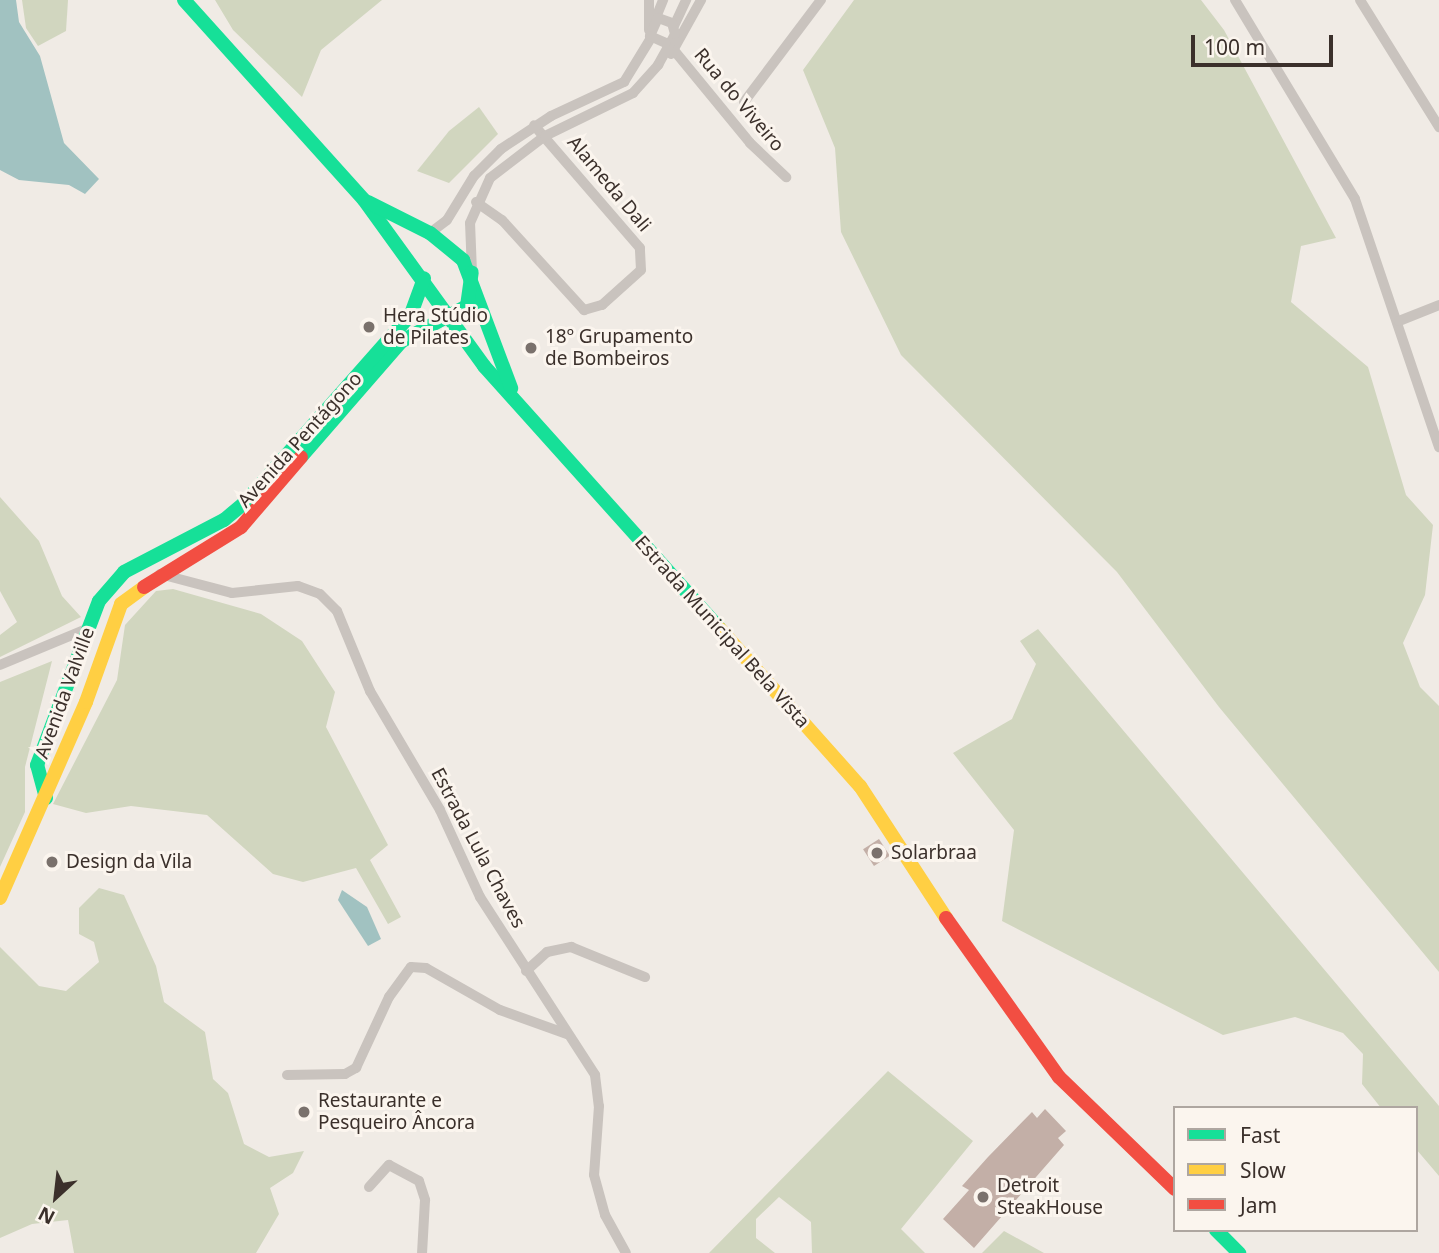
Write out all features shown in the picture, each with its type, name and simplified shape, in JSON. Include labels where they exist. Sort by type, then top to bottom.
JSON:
[{"type":"main road","name":"Estrada Municipal Bela Vista","points":[[184,0],[364,200],[412,260],[449,318],[520,407],[860,786],[995,993],[1047,1062],[1173,1187]]},
{"type":"main road","name":"Estrada Municipal Bela Vista","points":[[195,0],[257,83]]},
{"type":"main road","points":[[364,200],[430,233],[455,251],[472,272],[496,353],[520,407]]},
{"type":"main road","points":[[412,260],[416,242],[430,233]]},
{"type":"main road","points":[[449,318],[470,303],[472,272]]},
{"type":"main road","name":"Avenida Pentágono","points":[[107,591],[124,572],[225,520],[244,503],[418,304],[424,278]]},
{"type":"main road","name":"Avenida Pentágono","points":[[117,610],[183,558],[241,527],[402,341],[449,318]]},
{"type":"main road","points":[[97,606],[102,614],[117,610],[118,592],[107,591]]},
{"type":"main road","name":"Avenida Valville","points":[[46,798],[37,765],[97,606],[107,591]]},
{"type":"main road","name":"Avenida Valville","points":[[0,898],[69,743],[117,610]]},
{"type":"main road","points":[[55,723],[54,737],[69,743]]},
{"type":"main road","points":[[1218,1232],[1239,1253]]},
{"type":"street","points":[[649,0],[651,37]]},
{"type":"street","points":[[430,233],[447,220],[486,162],[534,125],[624,82],[651,37],[663,0]]},
{"type":"street","points":[[669,46],[674,26],[686,0]]},
{"type":"street","points":[[472,272],[468,238],[476,202],[503,165],[545,136],[622,101],[657,65],[701,0]]},
{"type":"street","points":[[1235,0],[1343,175],[1399,321],[1439,447]]},
{"type":"street","points":[[1360,0],[1439,127]]},
{"type":"street","points":[[744,102],[817,2]]},
{"type":"street","points":[[655,20],[666,18],[674,26]]},
{"type":"street","points":[[651,37],[669,46]]},
{"type":"street","name":"Rua do Viveiro","points":[[669,46],[759,153],[786,177]]},
{"type":"street","name":"Alameda Dali","points":[[476,202],[502,220],[584,310],[602,305],[641,270],[640,248],[534,125]]},
{"type":"street","points":[[1399,321],[1439,304]]},
{"type":"street","points":[[183,558],[183,579]]},
{"type":"street","name":"Estrada Lula Chaves","points":[[160,574],[232,593],[298,586],[330,602],[370,691],[526,971],[597,1084],[594,1175],[605,1215],[626,1253]]},
{"type":"street","points":[[0,665],[89,628]]},
{"type":"street","points":[[526,971],[547,952],[571,947],[645,977]]},
{"type":"street","points":[[287,1075],[345,1074],[356,1068],[388,998],[411,967],[426,968],[500,1010],[567,1035]]},
{"type":"street","points":[[369,1187],[389,1165],[419,1181],[425,1200],[422,1253]]},
{"type":"green space","points":[[22,0],[68,0],[66,31],[38,46],[26,28]]},
{"type":"green space","points":[[215,0],[382,0],[321,50],[302,97],[233,30]]},
{"type":"green space","points":[[854,0],[1201,0],[1224,30],[1336,238],[1301,246],[1291,302],[1368,367],[1406,495],[1433,525],[1425,595],[1403,643],[1420,687],[1439,706],[1439,972],[1219,707],[1117,572],[901,355],[841,232],[835,148],[803,70]]},
{"type":"green space","points":[[479,107],[498,134],[449,183],[417,171],[449,131]]},
{"type":"green space","points":[[0,497],[39,541],[62,596],[81,617],[0,657],[0,635],[17,622],[0,591]]},
{"type":"green space","points":[[173,589],[261,614],[302,641],[335,692],[326,727],[388,845],[370,860],[401,917],[388,924],[356,868],[303,882],[273,874],[207,815],[131,806],[86,813],[53,804],[117,680],[125,625],[156,591]]},
{"type":"green space","points":[[1038,629],[1439,1106],[1439,1176],[1418,1151],[1418,1106],[1379,1106],[1362,1084],[1363,1054],[1343,1033],[1295,1017],[1223,1035],[1002,921],[1014,830],[953,753],[1012,719],[1036,664],[1020,641]]},
{"type":"green space","points":[[52,661],[25,767],[25,812],[0,867],[0,682]]},
{"type":"green space","points":[[99,888],[124,895],[156,966],[164,1002],[205,1032],[213,1079],[228,1093],[244,1144],[269,1157],[304,1151],[293,1173],[270,1188],[279,1214],[256,1253],[74,1253],[68,1220],[32,1224],[0,1238],[0,947],[39,986],[66,991],[99,962],[94,942],[79,934],[79,908]]},
{"type":"green space","points":[[888,1071],[973,1141],[901,1229],[925,1253],[812,1253],[811,1222],[779,1197],[756,1219],[756,1238],[775,1253],[709,1253]]},
{"type":"green space","points":[[1004,1231],[1044,1253],[982,1253]]},
{"type":"water","points":[[0,0],[16,0],[19,22],[40,56],[64,143],[99,179],[85,194],[69,185],[19,180],[0,170]]},
{"type":"water","points":[[342,890],[367,907],[381,939],[368,946],[338,900]]},
{"type":"building","name":"Solarbraa","points":[[879,839],[890,856],[874,866],[863,849]]},
{"type":"building","points":[[1045,1109],[1066,1131],[1058,1138],[1064,1145],[974,1248],[943,1219],[969,1190],[962,1186],[988,1157],[1032,1112],[1037,1118]]},
{"type":"traffic: fast","points":[[184,0],[364,200],[484,366],[719,628]]},
{"type":"traffic: fast","points":[[368,202],[430,233],[463,260],[511,388]]},
{"type":"traffic: fast","points":[[301,457],[402,341],[467,306],[472,272]]},
{"type":"traffic: fast","points":[[46,798],[37,765],[99,601],[124,572],[224,520],[244,503],[411,314],[424,278]]},
{"type":"traffic: fast","points":[[1218,1232],[1239,1253]]},
{"type":"traffic: slow","points":[[0,898],[86,702],[121,604],[144,587]]},
{"type":"traffic: slow","points":[[719,628],[860,786],[946,918]]},
{"type":"traffic: jam","points":[[144,587],[241,527],[301,457]]},
{"type":"traffic: jam","points":[[946,918],[1059,1077],[1173,1187]]},
{"type":"place","name":"Hera Stúdio de Pilates","points":[[369,327]]},
{"type":"place","name":"18º Grupamento de Bombeiros","points":[[531,348]]},
{"type":"place","name":"Solarbraa","points":[[877,853]]},
{"type":"place","name":"Design da Vila","points":[[52,862]]},
{"type":"place","name":"Restaurante e Pesqueiro Âncora","points":[[304,1112]]},
{"type":"place","name":"Detroit SteakHouse","points":[[983,1197]]}]
